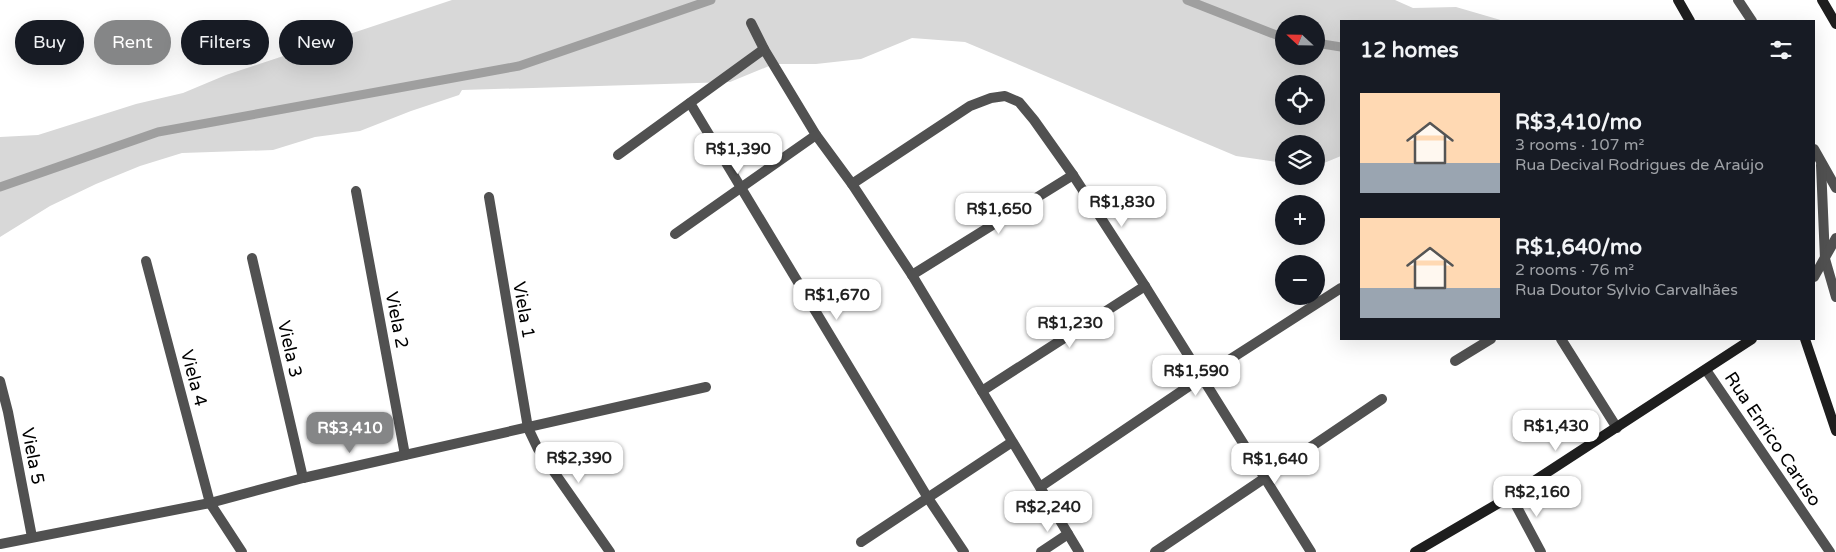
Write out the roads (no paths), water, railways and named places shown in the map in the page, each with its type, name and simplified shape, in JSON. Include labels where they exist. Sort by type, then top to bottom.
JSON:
[{"type":"street","points":[[1678,0],[1689,20]]},
{"type":"street","points":[[1738,0],[1751,20]]},
{"type":"street","points":[[1822,0],[1836,24]]},
{"type":"street","points":[[751,23],[764,49],[816,136],[852,184],[912,275],[1079,552]]},
{"type":"street","points":[[618,155],[764,49]]},
{"type":"street","points":[[852,184],[970,106],[991,98],[1005,96],[1019,102],[1073,175],[1145,286],[1311,552]]},
{"type":"street","points":[[690,103],[928,498],[964,552]]},
{"type":"street","points":[[675,234],[816,136]]},
{"type":"street","points":[[1815,151],[1821,165],[1836,188]]},
{"type":"street","points":[[1821,165],[1825,259],[1836,297]]},
{"type":"street","points":[[912,275],[1073,175]]},
{"type":"street","name":"Viela 2","points":[[356,191],[405,455]]},
{"type":"street","name":"Viela 1","points":[[489,197],[528,428],[538,449],[610,552]]},
{"type":"street","points":[[1815,275],[1836,238]]},
{"type":"street","name":"Viela 3","points":[[252,258],[303,478]]},
{"type":"street","name":"Viela 4","points":[[146,262],[210,503],[242,552]]},
{"type":"street","points":[[982,391],[1145,286]]},
{"type":"street","points":[[1040,487],[1201,378],[1340,289]]},
{"type":"street","points":[[1455,361],[1489,340]]},
{"type":"street","points":[[1562,340],[1617,428]]},
{"type":"street","points":[[1415,552],[1511,496],[1751,340]]},
{"type":"street","points":[[1805,340],[1836,431]]},
{"type":"street","name":"Rua Enrico Caruso","points":[[1706,370],[1830,552]]},
{"type":"street","name":"Viela 5","points":[[0,381],[8,412],[32,537]]},
{"type":"street","points":[[0,544],[210,503],[303,478],[706,387]]},
{"type":"street","points":[[1155,552],[1382,399]]},
{"type":"street","points":[[861,542],[1012,442]]},
{"type":"street","points":[[1511,496],[1541,552]]},
{"type":"street","points":[[1041,552],[1068,534]]},
{"type":"waterway","points":[[0,187],[158,132],[519,66],[711,0]]},
{"type":"waterway","points":[[1187,0],[1275,34]]},
{"type":"waterway","points":[[1325,44],[1340,47]]}]
